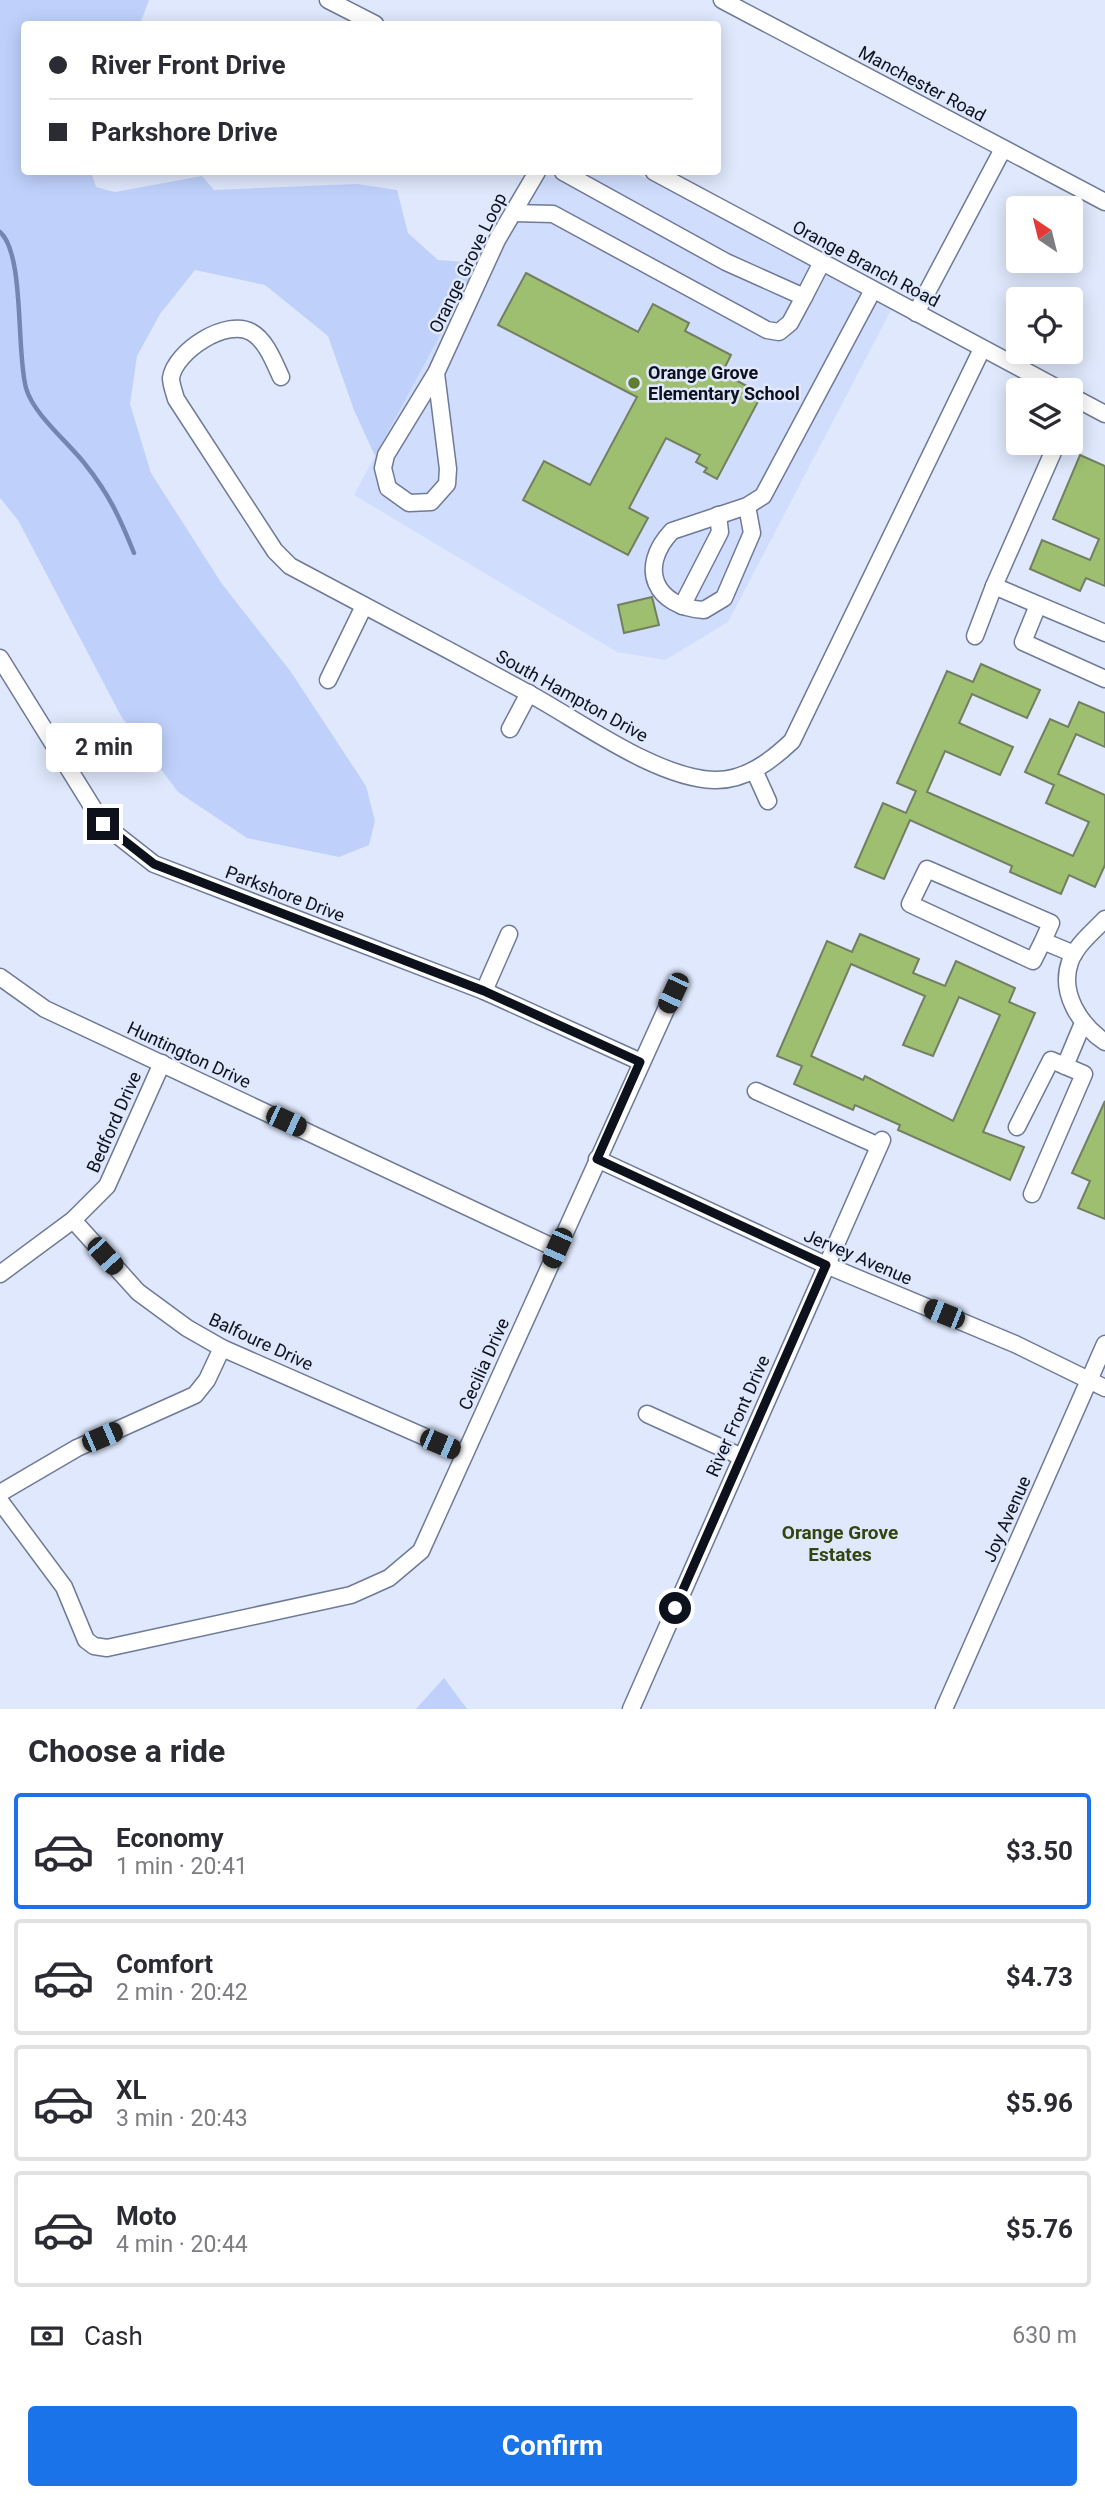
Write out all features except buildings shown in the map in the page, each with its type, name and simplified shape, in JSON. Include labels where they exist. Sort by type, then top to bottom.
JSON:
[{"type":"street","points":[[328,0],[369,21]]},
{"type":"street","name":"Manchester Road","points":[[722,0],[1105,202]]},
{"type":"street","points":[[916,313],[1003,149]]},
{"type":"street","name":"Orange Grove Loop","points":[[436,373],[448,469],[447,484],[430,502],[409,503],[388,488],[383,468],[386,455],[436,373],[513,213],[535,175]]},
{"type":"street","points":[[568,175],[726,261],[804,297]]},
{"type":"street","name":"Orange Branch Road","points":[[660,175],[1037,378]]},
{"type":"street","points":[[513,213],[553,214],[767,330],[779,332],[790,323],[822,262]]},
{"type":"street","points":[[747,506],[752,533],[724,598],[704,610],[674,604],[657,588],[653,573],[655,556],[672,531],[747,506],[763,496],[873,290]]},
{"type":"street","name":"South Hampton Drive","points":[[281,377],[269,351],[254,333],[241,327],[227,327],[185,353],[176,364],[171,379],[176,399],[275,551],[290,566],[529,693],[667,771],[710,780],[729,780],[754,770],[776,756],[792,741],[982,349]]},
{"type":"street","points":[[1083,405],[1105,414]]},
{"type":"street","points":[[975,636],[1052,455]]},
{"type":"street","points":[[682,606],[720,532],[718,515]]},
{"type":"street","points":[[994,586],[1105,633]]},
{"type":"street","points":[[1038,605],[1023,642],[1105,679]]},
{"type":"street","points":[[328,680],[364,606]]},
{"type":"street","name":"Parkshore Drive","points":[[0,658],[103,824],[126,845],[154,864],[484,991],[640,1062]]},
{"type":"street","points":[[510,729],[529,693]]},
{"type":"street","points":[[754,770],[768,801]]},
{"type":"street","points":[[927,869],[1051,923],[1043,941],[1033,961],[910,904],[927,869]]},
{"type":"street","points":[[1105,919],[1074,954],[1067,975],[1070,996],[1083,1023],[1105,1042]]},
{"type":"street","points":[[484,991],[509,934]]},
{"type":"street","points":[[1043,941],[1074,954]]},
{"type":"street","name":"Huntington Drive","points":[[0,976],[45,1009],[557,1248]]},
{"type":"street","name":"Cecilia Drive","points":[[0,1502],[64,1587],[86,1640],[94,1646],[107,1648],[351,1595],[389,1578],[421,1550],[673,993]]},
{"type":"street","points":[[1065,1066],[1083,1023]]},
{"type":"street","points":[[1017,1127],[1051,1060],[1084,1074],[1031,1194]]},
{"type":"street","name":"Bedford Drive","points":[[0,1274],[73,1220],[107,1186],[162,1063]]},
{"type":"street","name":"River Front Drive","points":[[631,1709],[881,1143],[756,1091]]},
{"type":"street","name":"Jervey Avenue","points":[[597,1159],[826,1265],[1015,1344],[1105,1388]]},
{"type":"street","name":"Balfoure Drive","points":[[73,1220],[138,1292],[187,1328],[222,1348],[464,1454]]},
{"type":"street","name":"Joy Avenue","points":[[944,1709],[1105,1344]]},
{"type":"street","points":[[0,1493],[76,1448],[195,1395],[207,1380],[222,1348]]},
{"type":"street","points":[[647,1414],[742,1457]]},
{"type":"shaded area","points":[[0,0],[149,0],[141,21],[21,21],[21,175],[92,175],[96,187],[115,192],[202,176],[214,190],[357,184],[397,190],[408,233],[438,260],[479,263],[375,456],[354,410],[328,336],[265,285],[195,270],[160,314],[137,356],[130,404],[151,473],[222,584],[291,672],[366,786],[375,821],[369,845],[339,857],[247,838],[178,792],[121,716],[18,520],[0,498]]},
{"type":"shaded area","name":"Orange Grove Elementary School","points":[[526,175],[639,175],[891,310],[728,622],[665,660],[617,652],[354,495]]},
{"type":"shaded area","points":[[444,1678],[467,1709],[416,1709]]},
{"type":"waterway","points":[[0,232],[8,244],[17,282],[23,372],[30,398],[101,486],[119,517],[134,553]]},
{"type":"place","name":"Orange Grove Elementary School","points":[[634,383]]},
{"type":"district","name":"Orange Grove Estates","points":[[840,1543]]},
{"type":"route","points":[[103,824],[126,845],[154,864],[484,991],[640,1062],[597,1159],[826,1265],[675,1608]]}]
